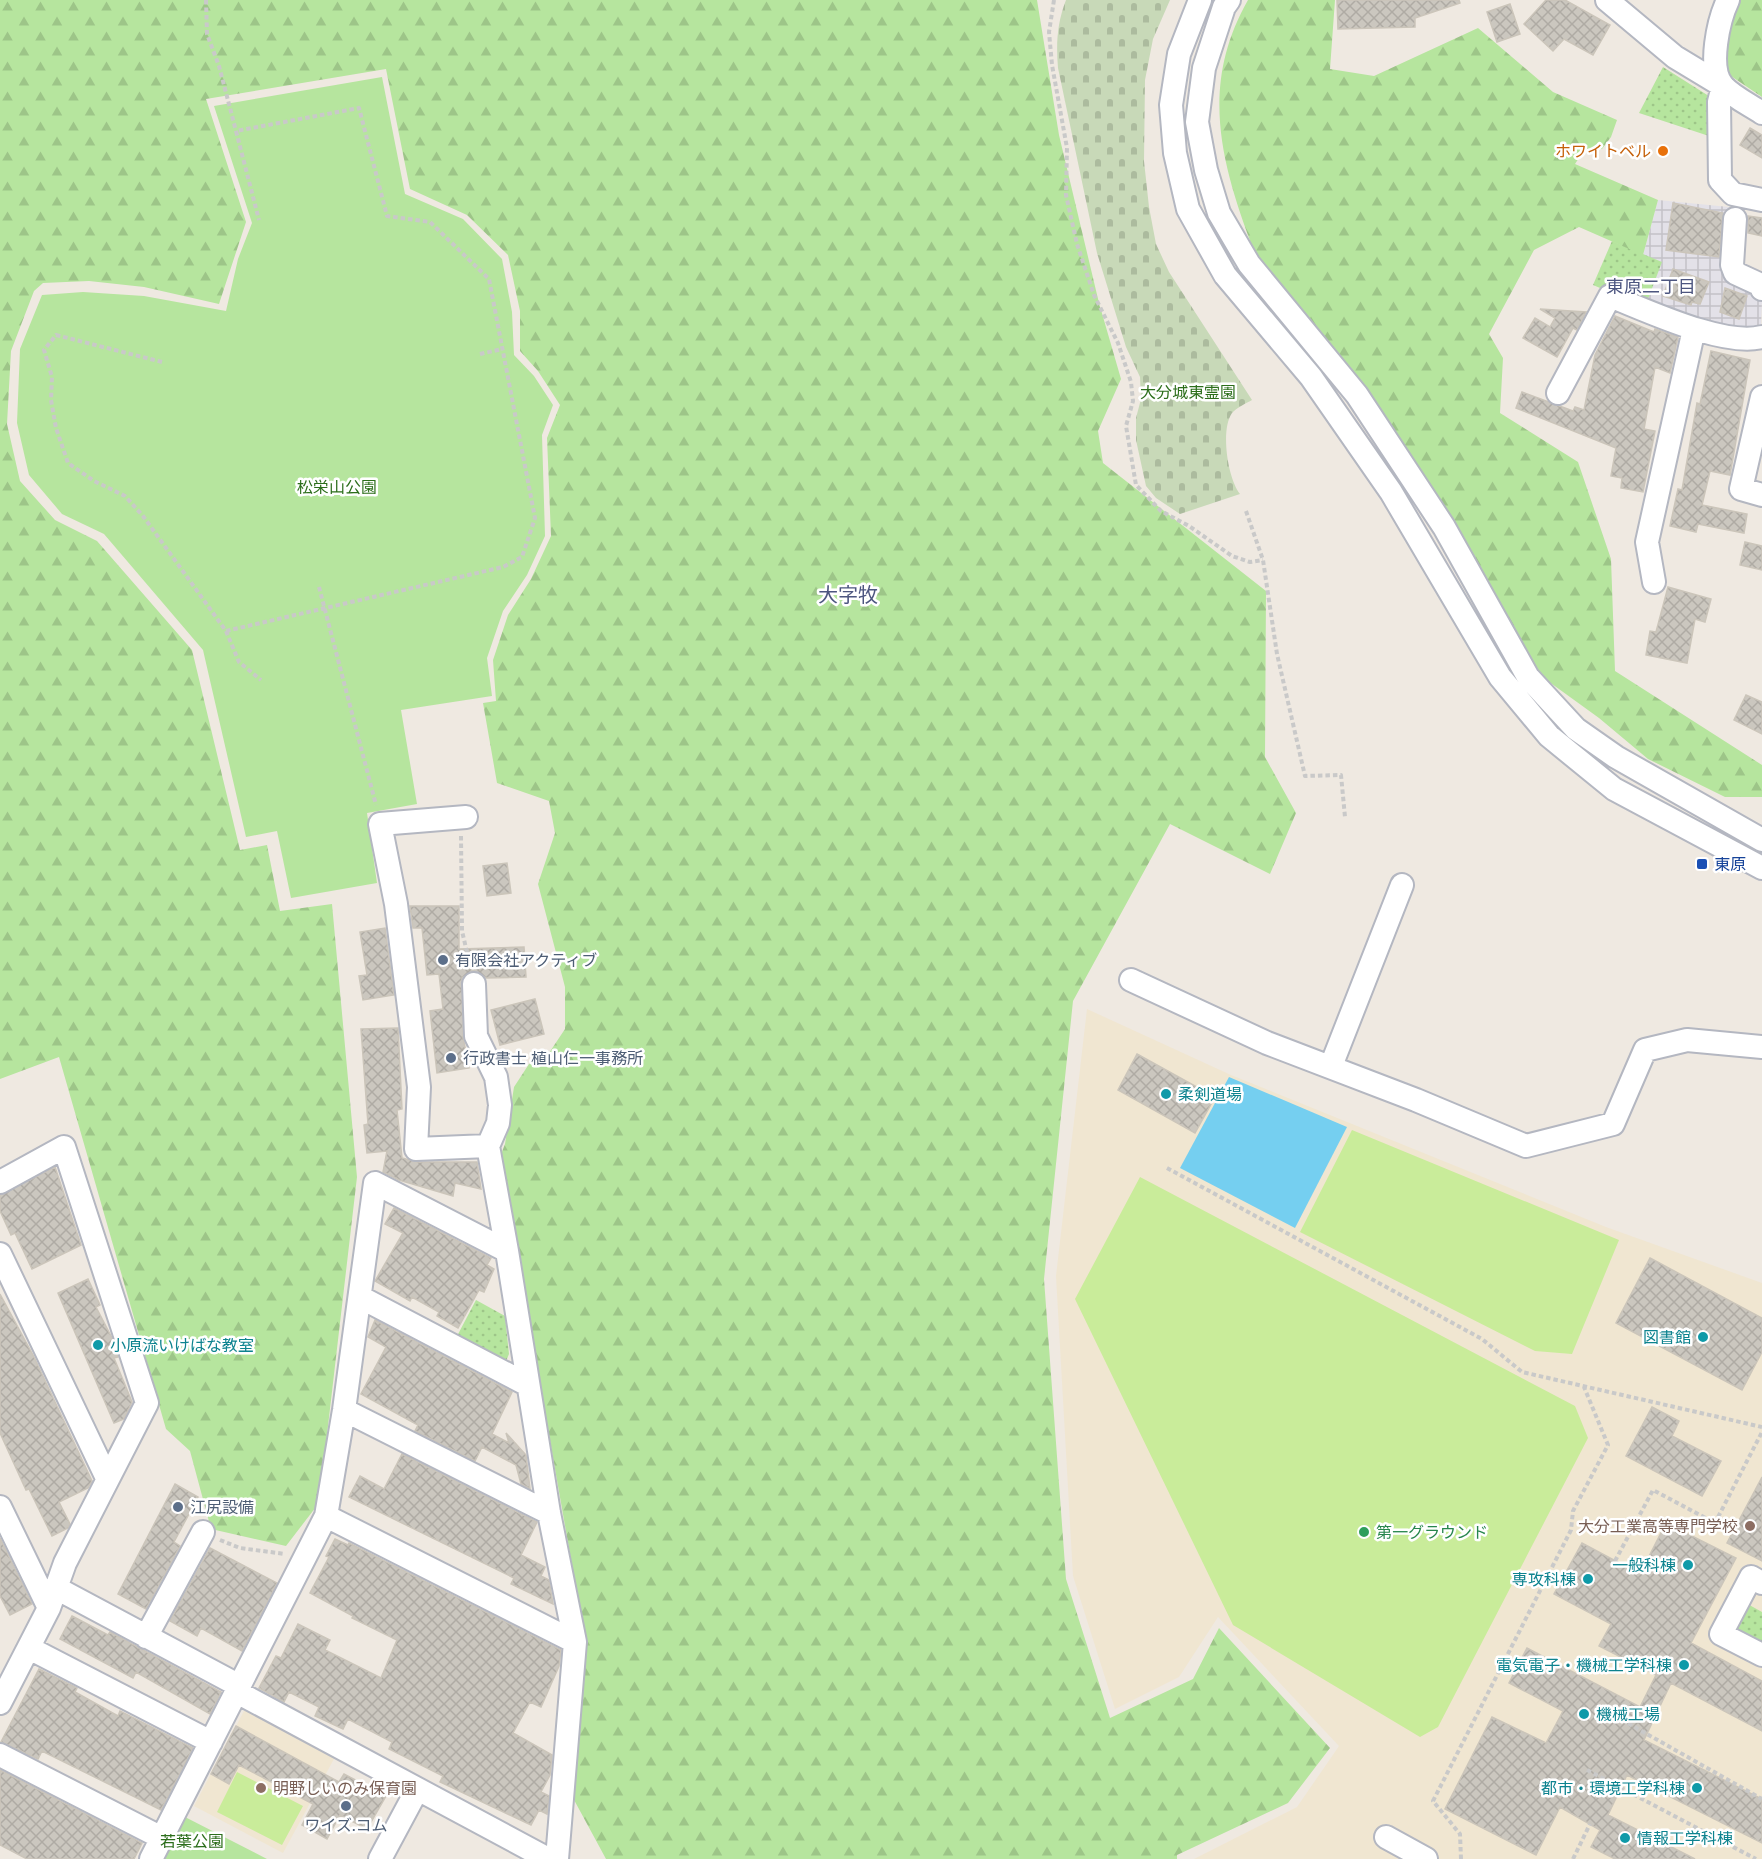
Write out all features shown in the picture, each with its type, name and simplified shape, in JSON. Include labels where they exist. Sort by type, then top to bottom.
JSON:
[{"type":"street","points":[[1200,0],[1179,54],[1171,105],[1174,153],[1188,209],[1226,275],[1311,377],[1391,492],[1500,677],[1549,736],[1614,789],[1762,868]]},
{"type":"street","points":[[1229,0],[1224,7],[1204,68],[1197,122],[1206,170],[1219,213],[1249,264],[1357,395],[1444,527],[1528,677],[1576,729],[1616,757],[1762,840]]},
{"type":"street","points":[[1607,0],[1675,57],[1762,113]]},
{"type":"street","points":[[1728,0],[1720,16],[1714,70],[1723,86],[1719,102],[1720,180],[1733,194],[1762,200]]},
{"type":"street","points":[[1735,219],[1732,265],[1735,273],[1761,285],[1762,289]]},
{"type":"street","points":[[1558,393],[1610,296],[1694,329],[1750,340],[1762,337]]},
{"type":"street","points":[[1654,582],[1647,542],[1694,329]]},
{"type":"street","points":[[1762,396],[1741,489],[1762,495]]},
{"type":"street","points":[[463,818],[380,824],[396,904],[419,1087],[416,1149],[488,1146]]},
{"type":"street","points":[[1331,1066],[1402,885]]},
{"type":"street","points":[[1131,980],[1267,1044],[1331,1066],[1526,1146],[1613,1124],[1645,1050],[1687,1040],[1762,1047]]},
{"type":"street","points":[[474,984],[476,1036],[496,1077],[500,1106],[498,1123],[488,1146],[549,1513],[575,1642],[557,1859]]},
{"type":"street","points":[[0,1182],[63,1147],[147,1403],[65,1563],[53,1599],[0,1703]]},
{"type":"street","points":[[152,1859],[326,1516],[344,1410],[375,1183],[507,1251]]},
{"type":"street","points":[[0,1254],[107,1478]]},
{"type":"street","points":[[360,1297],[528,1385]]},
{"type":"street","points":[[344,1410],[549,1513]]},
{"type":"street","points":[[0,1507],[53,1599],[146,1637],[234,1683],[237,1692],[548,1859]]},
{"type":"street","points":[[326,1516],[575,1642]]},
{"type":"street","points":[[146,1637],[203,1532]]},
{"type":"street","points":[[1762,1583],[1751,1577],[1721,1634],[1762,1655]]},
{"type":"street","points":[[29,1648],[211,1742]]},
{"type":"street","points":[[0,1755],[162,1838]]},
{"type":"street","points":[[380,1859],[417,1790]]},
{"type":"street","points":[[1386,1837],[1426,1859]]},
{"type":"path","points":[[206,0],[207,34],[219,66],[259,220]]},
{"type":"path","points":[[1054,0],[1049,32],[1052,65],[1067,148],[1065,195],[1077,244],[1094,295],[1118,343],[1131,382],[1134,401],[1126,426],[1136,485],[1161,511],[1189,526],[1232,556],[1250,562],[1263,560]]},
{"type":"path","points":[[226,631],[503,567],[522,557],[536,518],[489,279],[430,222],[387,216],[359,108],[236,131]]},
{"type":"path","points":[[162,362],[56,335],[44,350],[52,377],[51,400],[56,428],[68,464],[94,481],[125,496],[143,516],[226,631],[238,662],[261,680]]},
{"type":"path","points":[[480,354],[502,349]]},
{"type":"path","points":[[1246,511],[1263,560],[1277,654],[1305,776],[1341,775],[1345,817]]},
{"type":"path","points":[[319,587],[380,824]]},
{"type":"path","points":[[463,818],[462,931],[474,984]]},
{"type":"path","points":[[1167,1168],[1482,1339],[1522,1372],[1762,1429],[1714,1523],[1653,1490],[1615,1561]]},
{"type":"path","points":[[1461,1859],[1460,1834],[1433,1801],[1571,1530],[1573,1511],[1608,1445],[1584,1386]]},
{"type":"path","points":[[203,1532],[240,1548],[279,1551],[303,1563]]},
{"type":"path","points":[[1615,1716],[1762,1799]]},
{"type":"path","points":[[1587,1770],[1756,1859]]},
{"type":"path","points":[[1573,1859],[1590,1824]]},
{"type":"shaded area","points":[[1658,200],[1729,207],[1727,269],[1756,286],[1762,301],[1761,327],[1740,334],[1645,307],[1643,255]]},
{"type":"shaded area","name":"大分工業高等専門学校","points":[[1087,1009],[1231,1075],[1606,1227],[1762,1283],[1762,1859],[1194,1859],[1297,1807],[1339,1746],[1218,1617],[1179,1677],[1115,1709],[1073,1576],[1056,1276]]},
{"type":"shaded area","name":"明野しいのみ保育園","points":[[245,1709],[335,1757],[283,1853],[194,1806]]},
{"type":"green space","points":[[0,0],[1037,0],[1059,135],[1099,303],[1121,379],[1098,431],[1103,463],[1266,591],[1265,757],[1296,813],[1270,874],[1170,824],[1073,1001],[1044,1279],[1066,1579],[1110,1718],[1193,1679],[1219,1628],[1330,1748],[1288,1803],[1177,1855],[1177,1859],[606,1859],[573,1798],[585,1639],[500,1157],[505,1144],[514,1087],[529,1064],[545,1059],[565,1029],[565,987],[538,884],[555,833],[549,801],[497,783],[483,703],[496,701],[493,660],[508,615],[531,579],[551,536],[547,438],[560,405],[538,371],[520,351],[520,311],[508,255],[467,215],[410,189],[386,69],[206,99],[246,222],[219,304],[144,287],[89,281],[43,283],[34,291],[11,351],[7,424],[20,481],[55,520],[97,541],[192,650],[240,850],[267,845],[280,911],[332,904],[357,1177],[319,1503],[286,1546],[211,1529],[190,1451],[166,1429],[59,1057],[0,1079]]},
{"type":"green space","name":"大分城東霊園","points":[[1066,0],[1170,0],[1153,39],[1145,80],[1144,161],[1156,244],[1169,272],[1252,400],[1232,413],[1226,431],[1229,466],[1240,494],[1180,514],[1156,498],[1146,486],[1136,440],[1136,418],[1141,399],[1140,377],[1126,347],[1097,253],[1058,68],[1058,34]]},
{"type":"green space","points":[[1248,0],[1335,0],[1330,69],[1374,76],[1478,28],[1553,92],[1617,120],[1611,137],[1602,149],[1584,150],[1575,164],[1658,200],[1643,255],[1579,227],[1534,250],[1489,334],[1503,358],[1500,413],[1578,462],[1611,559],[1615,671],[1762,765],[1762,797],[1725,797],[1648,759],[1599,718],[1523,663],[1254,251],[1232,187],[1220,125],[1220,94],[1224,63],[1233,32]]},
{"type":"green space","points":[[1740,0],[1762,0],[1762,97],[1725,72],[1729,13]]},
{"type":"green space","points":[[1663,67],[1712,98],[1709,136],[1639,113]]},
{"type":"green space","name":"松栄山公園","points":[[382,77],[405,194],[463,219],[502,259],[512,312],[514,355],[534,376],[553,405],[542,435],[545,536],[527,575],[503,611],[487,658],[492,696],[401,710],[417,804],[367,813],[377,883],[291,898],[277,831],[246,837],[203,650],[104,534],[62,514],[29,475],[17,423],[20,349],[42,295],[83,292],[144,296],[226,311],[238,259],[252,223],[214,106]]},
{"type":"green space","points":[[1612,241],[1662,262],[1645,307],[1593,285]]},
{"type":"green space","points":[[1352,1130],[1619,1240],[1572,1354],[1535,1351],[1300,1232]]},
{"type":"green space","name":"第一グラウンド","points":[[1140,1177],[1575,1406],[1588,1438],[1438,1727],[1420,1737],[1233,1625],[1075,1299]]},
{"type":"green space","points":[[476,1300],[505,1316],[509,1354],[504,1366],[456,1338]]},
{"type":"green space","points":[[1744,1602],[1762,1612],[1762,1644],[1731,1628]]},
{"type":"green space","points":[[237,1772],[303,1806],[282,1845],[217,1812]]},
{"type":"green space","name":"若葉公園","points":[[185,1817],[267,1859],[162,1859]]},
{"type":"water","points":[[1229,1077],[1347,1127],[1295,1228],[1180,1168]]},
{"type":"building","points":[[1337,0],[1459,0],[1460,3],[1415,18],[1415,27],[1338,29]]},
{"type":"building","points":[[1546,0],[1565,0],[1610,25],[1593,55],[1564,39],[1553,51],[1524,24]]},
{"type":"building","points":[[1510,4],[1520,34],[1497,42],[1487,12]]},
{"type":"building","points":[[1750,128],[1762,135],[1762,158],[1740,145]]},
{"type":"building","points":[[1673,203],[1723,213],[1719,257],[1666,250]]},
{"type":"building","points":[[1748,216],[1762,218],[1762,236],[1748,233]]},
{"type":"building","points":[[1673,269],[1709,282],[1700,304],[1692,302],[1691,305],[1663,296]]},
{"type":"building","points":[[1725,288],[1747,296],[1739,319],[1720,312]]},
{"type":"building","points":[[1540,309],[1586,312],[1577,330],[1573,328],[1557,357],[1523,338],[1535,318],[1550,327],[1555,318]]},
{"type":"building","points":[[1615,316],[1654,332],[1655,329],[1678,337],[1670,373],[1655,367],[1644,429],[1655,431],[1643,492],[1621,488],[1622,478],[1611,476],[1616,448],[1516,408],[1522,392],[1573,411],[1575,407],[1584,410],[1595,355]]},
{"type":"building","points":[[1711,351],[1750,360],[1730,475],[1710,471],[1702,505],[1747,514],[1744,533],[1698,524],[1696,532],[1670,526],[1678,489],[1682,490],[1697,403],[1700,404]]},
{"type":"building","points":[[1745,542],[1762,546],[1762,570],[1740,565]]},
{"type":"building","points":[[1668,587],[1711,599],[1705,622],[1695,619],[1687,663],[1646,655],[1650,631],[1656,632]]},
{"type":"building","points":[[1746,695],[1762,702],[1762,734],[1734,720]]},
{"type":"building","points":[[507,863],[511,893],[487,896],[483,866]]},
{"type":"building","points":[[410,906],[459,906],[459,949],[524,947],[526,977],[486,978],[474,971],[462,978],[463,1037],[469,1068],[437,1073],[430,1011],[443,1009],[439,974],[427,975],[422,928],[413,928]]},
{"type":"building","points":[[385,928],[394,995],[363,1000],[359,976],[367,975],[360,932]]},
{"type":"building","points":[[535,999],[544,1034],[500,1045],[491,1010]]},
{"type":"building","points":[[398,1028],[402,1109],[397,1110],[402,1158],[417,1162],[477,1162],[481,1189],[455,1183],[453,1196],[399,1180],[383,1172],[387,1151],[367,1153],[364,1125],[368,1124],[361,1029]]},
{"type":"building","name":"柔剣道場","points":[[1137,1054],[1215,1097],[1195,1133],[1118,1090]]},
{"type":"building","points":[[55,1167],[81,1245],[32,1269],[15,1233],[11,1235],[0,1211],[0,1195]]},
{"type":"building","points":[[394,1208],[491,1258],[487,1265],[494,1269],[484,1292],[479,1290],[458,1328],[437,1316],[439,1312],[412,1297],[410,1301],[375,1281],[403,1233],[385,1224]]},
{"type":"building","name":"図書館","points":[[1650,1258],[1762,1318],[1762,1352],[1742,1390],[1616,1323]]},
{"type":"building","points":[[88,1279],[100,1305],[96,1307],[112,1338],[118,1357],[114,1358],[132,1402],[124,1419],[114,1423],[58,1293]]},
{"type":"building","points":[[0,1294],[34,1357],[92,1481],[88,1488],[59,1502],[70,1524],[68,1528],[52,1536],[29,1489],[26,1490],[0,1433]]},
{"type":"building","points":[[375,1320],[512,1392],[492,1434],[509,1443],[506,1433],[526,1455],[530,1489],[521,1484],[516,1465],[482,1447],[475,1461],[415,1431],[418,1425],[361,1394],[386,1347],[368,1337]]},
{"type":"building","points":[[1652,1407],[1679,1421],[1672,1436],[1721,1461],[1702,1496],[1626,1456]]},
{"type":"building","points":[[402,1454],[537,1522],[521,1555],[545,1567],[541,1576],[549,1580],[553,1604],[511,1584],[514,1578],[349,1497],[360,1476],[384,1489]]},
{"type":"building","points":[[1762,1477],[1762,1561],[1727,1543]]},
{"type":"building","points":[[175,1484],[198,1497],[174,1542],[180,1546],[146,1609],[118,1594]]},
{"type":"building","points":[[1666,1523],[1736,1558],[1691,1643],[1762,1681],[1762,1731],[1671,1683],[1644,1740],[1762,1799],[1762,1843],[1627,1775],[1608,1815],[1695,1859],[1615,1859],[1591,1847],[1600,1830],[1560,1807],[1536,1855],[1445,1809],[1492,1717],[1546,1743],[1563,1711],[1509,1683],[1527,1648],[1640,1707],[1656,1675],[1599,1646],[1611,1624],[1554,1594],[1582,1543],[1640,1574]]},
{"type":"building","points":[[0,1538],[32,1604],[10,1615],[0,1596]]},
{"type":"building","points":[[335,1539],[348,1545],[349,1543],[561,1650],[559,1666],[541,1707],[530,1702],[513,1733],[552,1755],[550,1775],[541,1792],[549,1796],[547,1814],[539,1810],[531,1825],[440,1782],[443,1776],[389,1749],[392,1742],[348,1719],[343,1729],[315,1716],[319,1707],[289,1692],[284,1702],[259,1688],[276,1656],[281,1658],[298,1624],[330,1640],[325,1650],[381,1678],[397,1640],[352,1618],[353,1616],[310,1593],[329,1557],[326,1556]]},
{"type":"building","points":[[210,1548],[277,1583],[242,1651],[201,1628],[197,1636],[170,1621]]},
{"type":"building","points":[[72,1616],[108,1635],[110,1632],[221,1692],[210,1714],[136,1672],[133,1678],[60,1639]]},
{"type":"building","points":[[39,1669],[77,1688],[75,1692],[118,1716],[120,1711],[193,1748],[161,1810],[42,1751],[38,1759],[1,1742]]},
{"type":"building","points":[[236,1726],[339,1782],[344,1774],[386,1796],[367,1829],[340,1815],[327,1839],[302,1825],[313,1804],[239,1765],[229,1784],[211,1774]]},
{"type":"building","points":[[0,1770],[142,1843],[134,1859],[27,1859],[0,1845]]},
{"type":"place","name":"ホワイトベル","points":[[1663,151]]},
{"type":"place","name":"東原","points":[[1702,864]]},
{"type":"place","name":"有限会社アクティブ","points":[[443,960]]},
{"type":"place","name":"行政書士 植山仁一事務所","points":[[451,1058]]},
{"type":"place","name":"柔剣道場","points":[[1166,1094]]},
{"type":"place","name":"図書館","points":[[1703,1337]]},
{"type":"place","name":"小原流いけばな教室","points":[[98,1345]]},
{"type":"place","name":"江尻設備","points":[[178,1507]]},
{"type":"place","name":"大分工業高等専門学校","points":[[1750,1526]]},
{"type":"place","name":"第一グラウンド","points":[[1364,1532]]},
{"type":"place","name":"一般科棟","points":[[1688,1565]]},
{"type":"place","name":"専攻科棟","points":[[1588,1579]]},
{"type":"place","name":"電気電子・機械工学科棟","points":[[1684,1665]]},
{"type":"place","name":"機械工場","points":[[1584,1714]]},
{"type":"place","name":"明野しいのみ保育園","points":[[261,1788]]},
{"type":"place","name":"都市・環境工学科棟","points":[[1697,1788]]},
{"type":"place","name":"ワイズ.コム","points":[[346,1806]]},
{"type":"place","name":"情報工学科棟","points":[[1625,1838]]},
{"type":"district","name":"東原二丁目","points":[[1651,287]]},
{"type":"district","name":"大字牧","points":[[848,595]]}]
